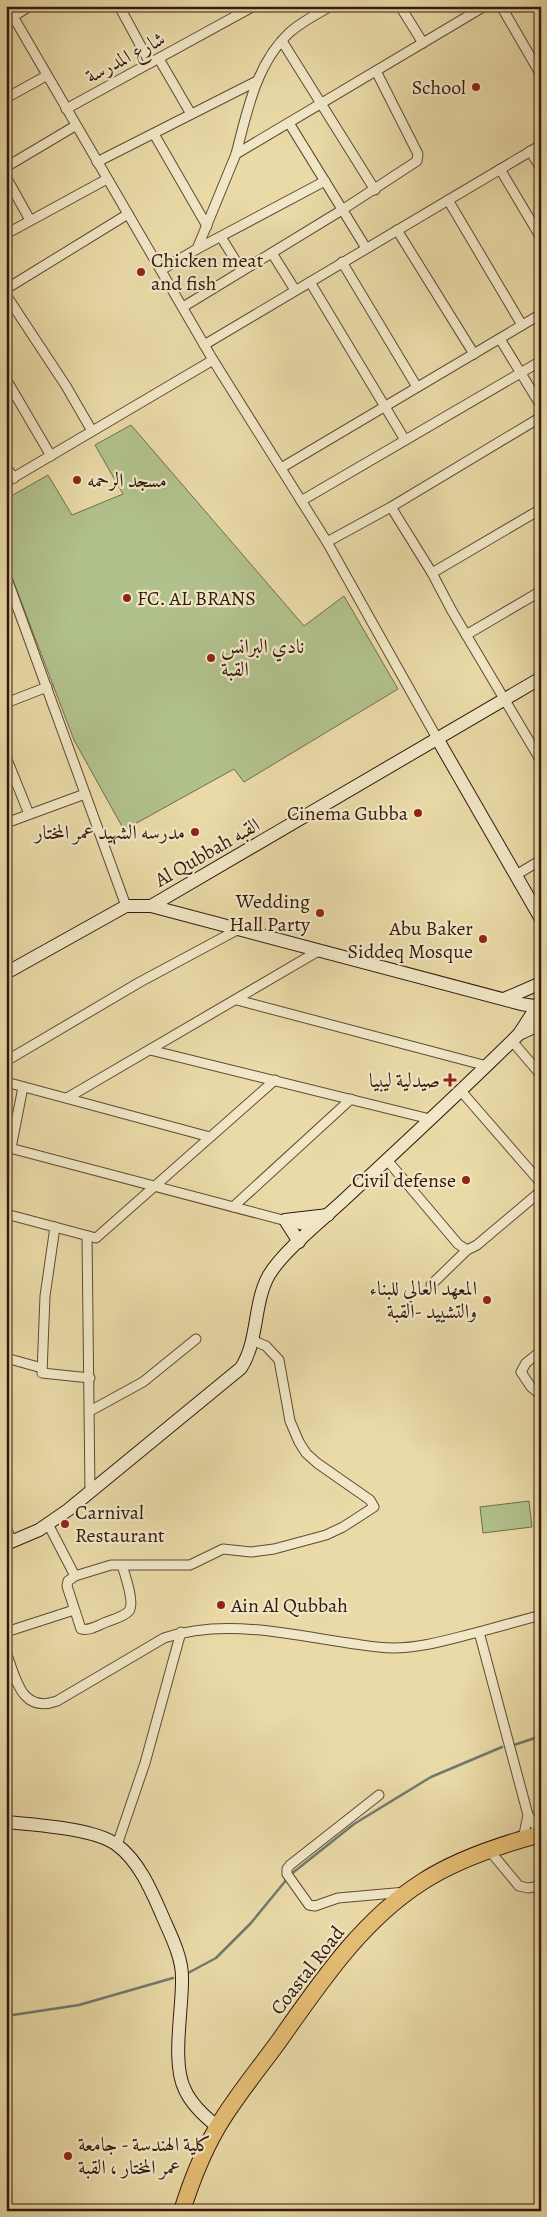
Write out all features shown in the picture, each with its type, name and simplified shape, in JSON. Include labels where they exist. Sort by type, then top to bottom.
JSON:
[{"type":"highway","name":"Coastal Road","points":[[182,2211],[192,2178],[218,2127],[307,2000],[372,1921],[408,1892],[440,1871],[489,1850],[541,1834]]},
{"type":"street","points":[[7,6],[10,19],[66,109],[204,345],[327,542],[541,919]]},
{"type":"street","points":[[10,19],[30,6]]},
{"type":"street","points":[[118,6],[150,63]]},
{"type":"street","name":"شارع المدرسة","points":[[66,109],[254,6]]},
{"type":"street","points":[[400,6],[423,43]]},
{"type":"street","points":[[236,154],[486,6]]},
{"type":"street","points":[[501,6],[541,75]]},
{"type":"street","points":[[197,249],[236,154],[257,81],[282,41],[300,25],[325,8]]},
{"type":"street","points":[[282,41],[375,190]]},
{"type":"street","points":[[159,59],[191,114]]},
{"type":"street","points":[[183,308],[414,165],[418,157],[376,71]]},
{"type":"street","points":[[6,98],[46,76]]},
{"type":"street","points":[[97,162],[257,81]]},
{"type":"street","points":[[289,123],[366,248]]},
{"type":"street","points":[[6,167],[76,126]]},
{"type":"street","points":[[154,134],[207,226]]},
{"type":"street","points":[[204,345],[541,145]]},
{"type":"street","points":[[530,151],[541,168]]},
{"type":"street","points":[[500,169],[541,238]]},
{"type":"street","points":[[6,178],[30,220]]},
{"type":"street","points":[[6,234],[107,179]]},
{"type":"street","points":[[161,270],[325,181]]},
{"type":"street","points":[[448,200],[522,325]]},
{"type":"street","points":[[6,289],[128,214]]},
{"type":"street","points":[[397,230],[474,354]]},
{"type":"street","points":[[221,237],[242,271]]},
{"type":"street","points":[[272,253],[295,290]]},
{"type":"street","points":[[342,262],[417,387]]},
{"type":"street","points":[[310,282],[405,440]]},
{"type":"street","points":[[6,294],[66,386],[92,431]]},
{"type":"street","points":[[281,468],[541,314]]},
{"type":"street","points":[[500,338],[541,406]]},
{"type":"street","points":[[6,467],[10,480],[213,360]]},
{"type":"street","points":[[301,501],[541,361]]},
{"type":"street","points":[[6,379],[50,456]]},
{"type":"street","points":[[327,542],[391,507],[541,417]]},
{"type":"street","points":[[391,507],[432,573],[466,635],[541,762]]},
{"type":"street","points":[[432,573],[541,509]]},
{"type":"street","points":[[6,576],[126,906]]},
{"type":"street","points":[[466,635],[541,591]]},
{"type":"street","name":"Al Qubbah القبه","points":[[151,906],[438,740],[541,678]]},
{"type":"street","points":[[6,704],[47,687]]},
{"type":"street","points":[[6,757],[29,814]]},
{"type":"street","points":[[6,823],[85,794]]},
{"type":"street","points":[[516,876],[541,860]]},
{"type":"street","points":[[6,973],[126,906],[151,906],[504,999],[539,1005],[516,1038],[313,1228],[269,1275],[261,1296],[247,1359],[233,1376],[48,1524],[9,1543],[6,1527]]},
{"type":"street","points":[[6,1061],[140,982],[237,930]]},
{"type":"street","points":[[67,1098],[320,950]]},
{"type":"street","points":[[504,999],[541,983]]},
{"type":"street","points":[[237,1000],[487,1066]]},
{"type":"street","points":[[516,1038],[541,1024]]},
{"type":"street","points":[[516,1038],[541,1075]]},
{"type":"street","points":[[150,1050],[430,1119]]},
{"type":"street","points":[[6,1214],[96,1238],[104,1233],[154,1186],[275,1080]]},
{"type":"street","points":[[6,1082],[210,1137]]},
{"type":"street","points":[[24,1088],[8,1148],[313,1228]]},
{"type":"street","points":[[461,1091],[541,1183]]},
{"type":"street","points":[[234,1207],[351,1099]]},
{"type":"street","points":[[387,1160],[458,1244],[467,1250]]},
{"type":"street","points":[[431,1285],[467,1250],[477,1245],[541,1191]]},
{"type":"street","points":[[285,1220],[328,1215]]},
{"type":"street","points":[[285,1220],[299,1242]]},
{"type":"street","points":[[55,1227],[45,1296],[42,1373],[90,1378]]},
{"type":"street","points":[[87,1236],[90,1491]]},
{"type":"street","points":[[90,1411],[143,1382],[196,1339]]},
{"type":"street","points":[[122,1565],[131,1605],[127,1613],[84,1630],[79,1625],[67,1584],[75,1576],[105,1566],[122,1565],[190,1565],[222,1549],[251,1552],[274,1549],[326,1535],[343,1527],[374,1507],[370,1500],[306,1453],[290,1421],[279,1360],[266,1346],[252,1340]]},
{"type":"street","points":[[541,1351],[524,1366],[521,1372],[531,1387],[541,1395]]},
{"type":"street","points":[[6,1358],[42,1368]]},
{"type":"street","points":[[48,1524],[75,1576]]},
{"type":"street","points":[[6,1632],[74,1610]]},
{"type":"street","points":[[6,1652],[24,1695],[35,1704],[45,1705],[65,1696],[164,1638],[181,1632],[206,1628],[248,1629],[392,1648],[436,1644],[541,1615]]},
{"type":"street","points":[[117,1844],[145,1763],[181,1632]]},
{"type":"street","points":[[479,1632],[528,1815],[541,1834]]},
{"type":"street","points":[[379,1795],[290,1865],[287,1869],[287,1874],[312,1906],[338,1898],[408,1892]]},
{"type":"street","points":[[523,1840],[528,1815]]},
{"type":"street","points":[[6,1822],[70,1830],[117,1844],[131,1859],[153,1894],[176,1952],[182,1974],[179,2044],[180,2070],[184,2090],[206,2118],[218,2127]]},
{"type":"street","points":[[489,1850],[519,1886],[528,1888],[541,1886]]},
{"type":"green space","name":"نادي البرانس القبة","points":[[131,425],[304,626],[344,596],[398,689],[244,782],[234,769],[124,830],[74,740],[6,562],[6,499],[48,475],[72,515],[123,494],[95,445]]},
{"type":"green space","points":[[529,1501],[532,1527],[483,1533],[480,1507]]},
{"type":"waterway","points":[[514,1745],[541,1736]]},
{"type":"waterway","points":[[290,1875],[354,1824],[431,1777],[502,1747]]},
{"type":"waterway","points":[[188,1973],[216,1958],[251,1923],[287,1879]]},
{"type":"waterway","points":[[6,2016],[79,2005],[173,1978]]},
{"type":"place","name":"School","points":[[476,87]]},
{"type":"place","name":"Chicken meat and fish","points":[[141,272]]},
{"type":"place","name":"مسجد الرحمه","points":[[77,480]]},
{"type":"place","name":"FC. AL BRANS","points":[[127,598]]},
{"type":"place","name":"نادي البرانس القبة","points":[[211,658]]},
{"type":"place","name":"Cinema Gubba","points":[[418,813]]},
{"type":"place","name":"مدرسه الشهيد عمر المختار","points":[[195,832]]},
{"type":"place","name":"Wedding Hall Party","points":[[320,913]]},
{"type":"place","name":"Abu Baker Siddeq Mosque","points":[[483,939]]},
{"type":"place","name":"صيدلية ليبيا","points":[[450,1080]]},
{"type":"place","name":"Civil defense","points":[[466,1180]]},
{"type":"place","name":"المعهد العالي للبناء والتشييد -القبة","points":[[487,1300]]},
{"type":"place","name":"Carnival Restaurant","points":[[65,1524]]},
{"type":"place","name":"Ain Al Qubbah","points":[[221,1605]]},
{"type":"place","name":"كلية الهندسة - جامعة عمر المختار ، القبة","points":[[68,2156]]}]
